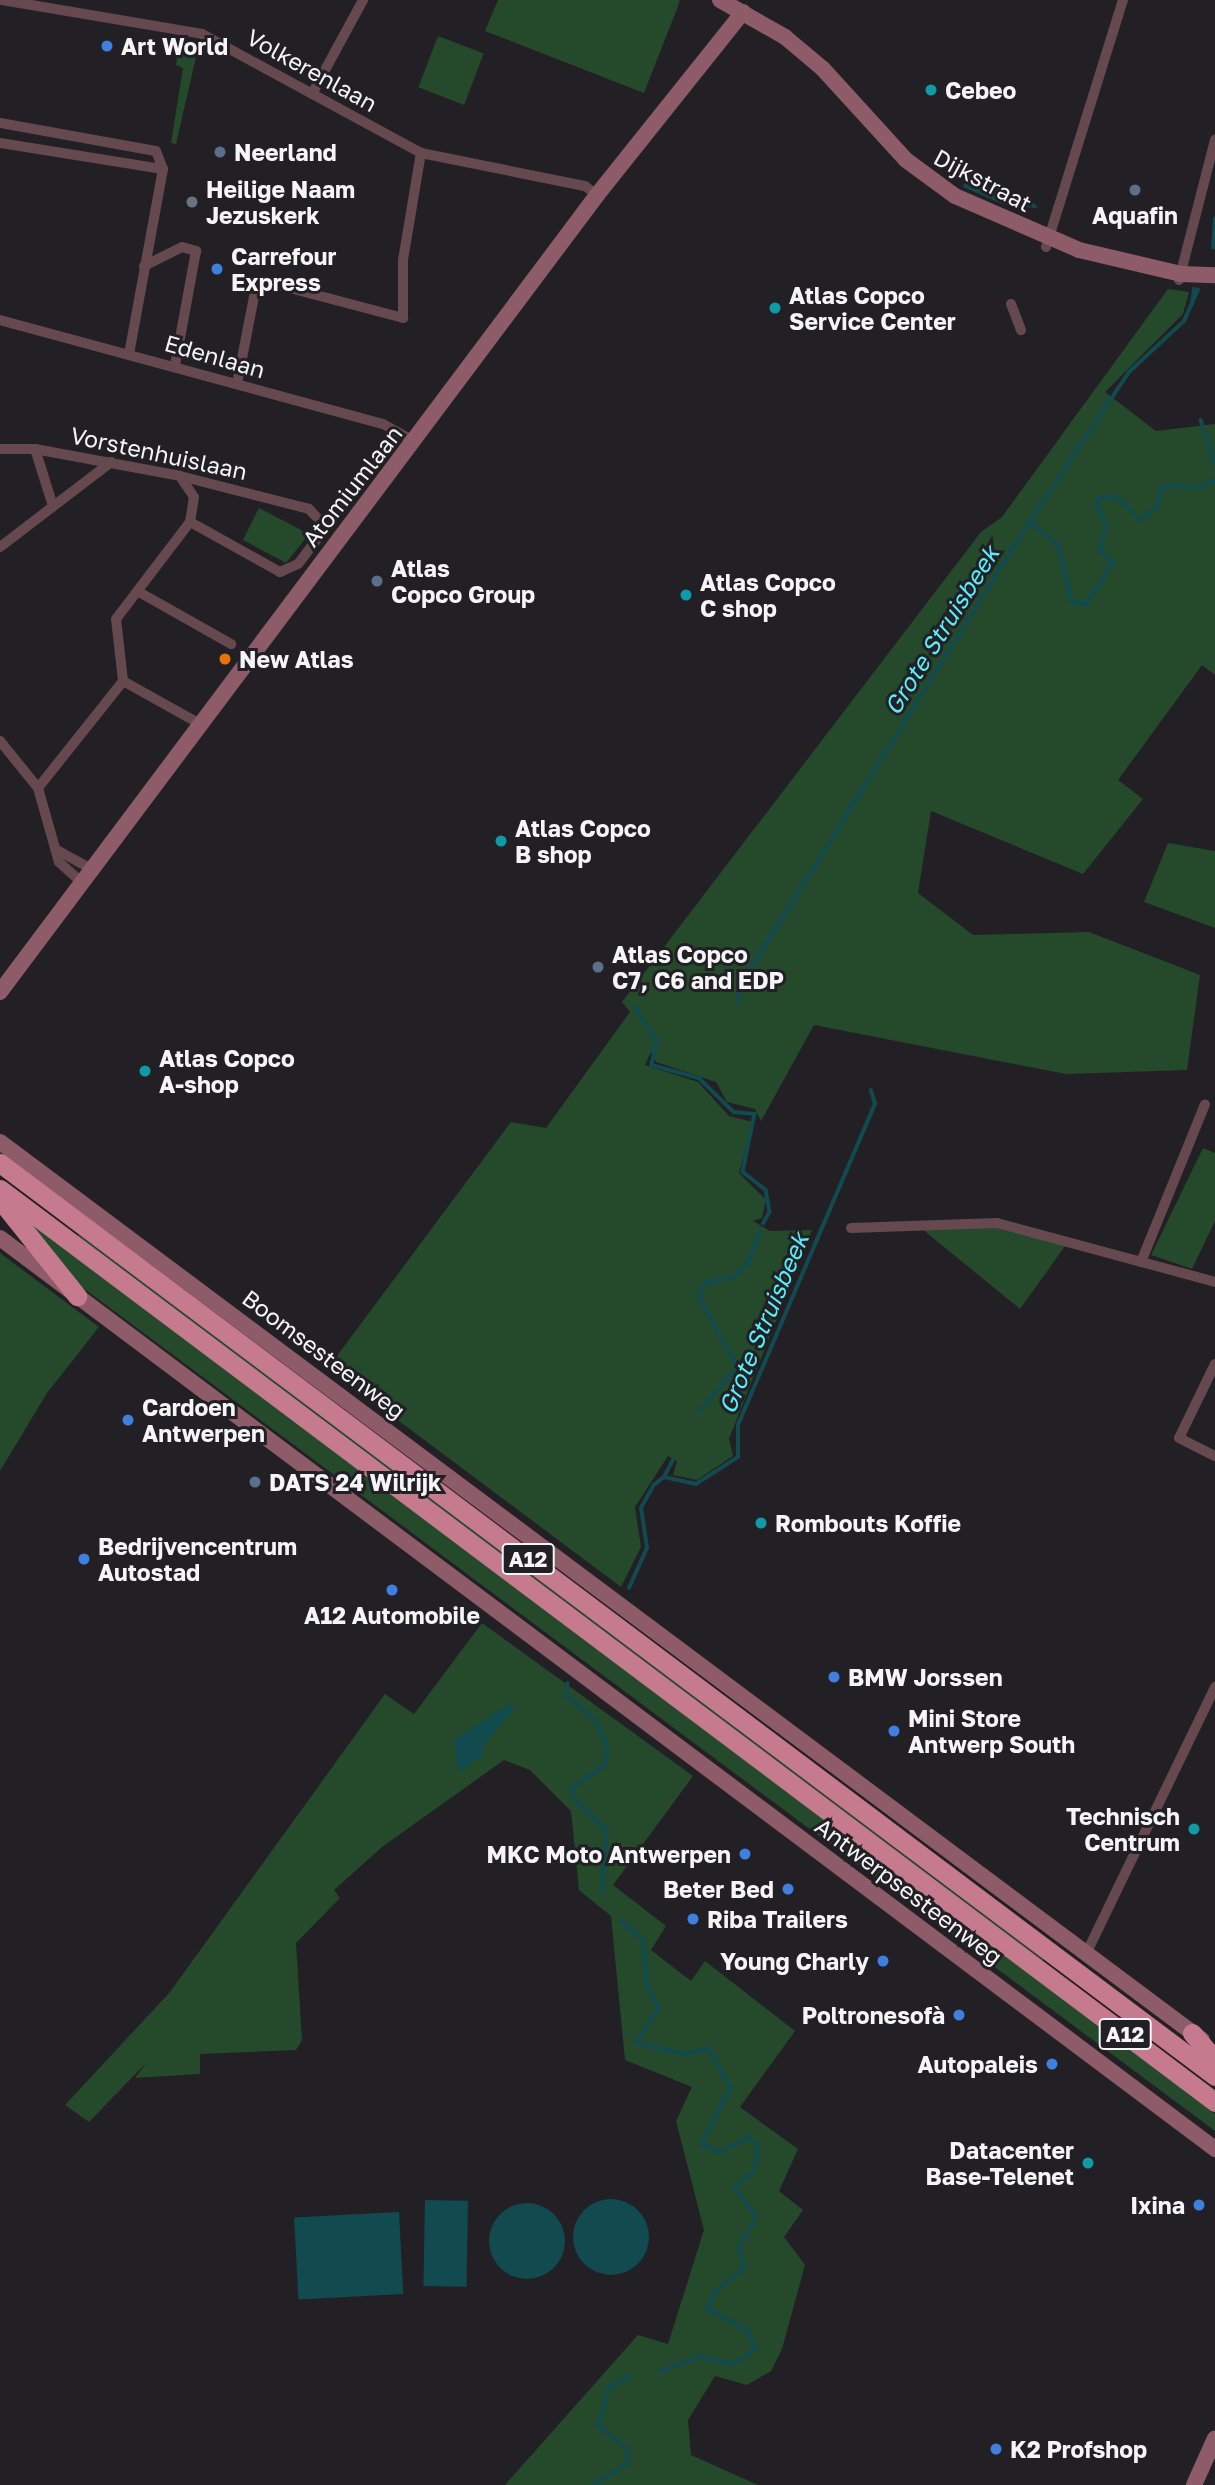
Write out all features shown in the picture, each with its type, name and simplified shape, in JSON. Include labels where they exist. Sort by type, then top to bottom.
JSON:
[{"type":"highway","name":"A12","points":[[0,1163],[1215,2077]]},
{"type":"highway","name":"A12","points":[[0,1189],[1215,2102]]},
{"type":"highway","points":[[0,1200],[77,1296]]},
{"type":"highway","points":[[1192,2033],[1215,2059]]},
{"type":"main road","name":"Dijkstraat","points":[[720,0],[743,12],[823,69],[927,178],[1047,243],[1180,277],[1215,275]]},
{"type":"main road","name":"Atomiumlaan","points":[[0,992],[415,442],[597,195],[743,12]]},
{"type":"main road","name":"Boomsesteenweg","points":[[0,1142],[1086,1954]]},
{"type":"main road","points":[[0,1238],[77,1296]]},
{"type":"main road","name":"Antwerpsesteenweg","points":[[77,1296],[1215,2149]]},
{"type":"main road","points":[[1086,1954],[1215,2050]]},
{"type":"main road","points":[[1194,2485],[1215,2438]]},
{"type":"street","name":"Volkerenlaan","points":[[2,0],[202,34],[421,153],[585,186],[597,195]]},
{"type":"street","points":[[312,94],[363,0]]},
{"type":"street","points":[[1047,243],[1123,0]]},
{"type":"street","points":[[0,123],[156,151],[163,169],[129,355]]},
{"type":"street","points":[[1180,277],[1215,140]]},
{"type":"street","points":[[0,143],[163,169]]},
{"type":"street","points":[[237,384],[256,286],[267,282],[404,318],[403,260],[421,153]]},
{"type":"street","points":[[144,266],[182,247],[196,251],[175,365]]},
{"type":"street","points":[[1011,304],[1021,330]]},
{"type":"street","name":"Edenlaan","points":[[0,320],[175,365],[383,424],[415,442]]},
{"type":"street","name":"Vorstenhuislaan","points":[[0,449],[35,449],[111,462],[180,476],[309,509],[320,521],[320,535],[285,571],[271,570],[190,522]]},
{"type":"street","points":[[35,449],[53,506]]},
{"type":"street","points":[[0,547],[111,462]]},
{"type":"street","points":[[38,788],[122,681],[116,620],[190,522],[194,497],[180,476]]},
{"type":"street","points":[[139,592],[231,644]]},
{"type":"street","points":[[122,681],[202,725]]},
{"type":"street","points":[[0,741],[38,788],[59,862],[82,883]]},
{"type":"street","points":[[57,850],[93,870]]},
{"type":"street","points":[[1141,1262],[1205,1104]]},
{"type":"street","points":[[851,1228],[997,1223],[1215,1282]]},
{"type":"street","points":[[1215,1364],[1179,1438],[1215,1456]]},
{"type":"street","points":[[1086,1954],[1215,1687]]},
{"type":"green space","points":[[498,0],[680,1],[644,93],[485,31]]},
{"type":"green space","points":[[438,36],[484,54],[464,105],[418,87]]},
{"type":"green space","points":[[180,39],[198,48],[176,144],[171,143],[183,68],[176,65]]},
{"type":"green space","points":[[1168,289],[1189,292],[1183,314],[1105,392],[1156,431],[1215,424],[1215,675],[1202,665],[1118,780],[1143,799],[1083,874],[931,811],[918,893],[973,935],[1089,932],[1200,975],[1187,1070],[1066,1074],[814,1025],[761,1121],[755,1109],[727,1102],[716,1082],[656,1062],[651,1052],[645,1065],[698,1082],[729,1116],[753,1122],[739,1173],[766,1200],[762,1218],[753,1221],[770,1231],[812,1230],[729,1439],[733,1456],[697,1480],[673,1475],[677,1461],[668,1456],[635,1507],[641,1547],[621,1587],[328,1368],[511,1122],[546,1128],[630,1012],[622,1002],[981,532],[1002,517]]},
{"type":"green space","points":[[259,508],[309,534],[286,563],[243,540]]},
{"type":"green space","points":[[1168,843],[1215,851],[1215,928],[1144,902]]},
{"type":"green space","points":[[1203,1148],[1215,1153],[1215,1221],[1192,1269],[1151,1255]]},
{"type":"green space","points":[[16,1207],[1215,2114],[1215,2131],[67,1276]]},
{"type":"green space","points":[[997,1223],[1068,1242],[1020,1309],[916,1224]]},
{"type":"green space","points":[[81,1232],[1046,1956],[1042,1961],[76,1238]]},
{"type":"green space","points":[[0,1253],[99,1327],[47,1393],[0,1471]]},
{"type":"green space","points":[[482,1623],[693,1776],[613,1885],[666,1926],[651,1950],[691,1981],[705,1961],[795,2031],[740,2107],[798,2149],[779,2191],[803,2210],[784,2237],[805,2265],[782,2349],[771,2371],[747,2385],[715,2376],[688,2420],[691,2455],[758,2485],[505,2485],[638,2335],[668,2344],[704,2230],[676,2121],[692,2087],[625,2060],[611,1916],[579,1890],[571,1811],[530,1770],[504,1760],[382,1847],[334,1890],[340,1898],[296,1943],[302,2040],[296,2050],[200,2054],[200,2074],[135,2078],[146,2063],[89,2122],[65,2105],[170,1992],[385,1694],[414,1714]]},
{"type":"water","points":[[966,177],[1028,197],[1038,208],[1007,206],[963,187]]},
{"type":"water","points":[[509,1704],[514,1709],[483,1746],[483,1755],[459,1772],[454,1740]]},
{"type":"water","points":[[611,2199],[625,2202],[638,2210],[646,2223],[649,2237],[646,2251],[638,2264],[625,2272],[611,2275],[597,2272],[584,2264],[576,2251],[573,2237],[576,2223],[584,2210],[597,2202]]},
{"type":"water","points":[[425,2200],[468,2201],[466,2287],[423,2286]]},
{"type":"water","points":[[527,2203],[541,2206],[554,2214],[562,2227],[565,2241],[562,2255],[554,2268],[541,2276],[527,2279],[513,2276],[500,2268],[492,2255],[489,2241],[492,2227],[500,2214],[513,2206]]},
{"type":"water","points":[[399,2212],[403,2294],[298,2299],[294,2217]]},
{"type":"waterway","name":"Grote Struisbeek","points":[[1213,248],[1215,219]]},
{"type":"waterway","name":"Grote Struisbeek","points":[[1192,304],[1194,289]]},
{"type":"waterway","name":"Grote Struisbeek","points":[[739,1004],[738,989],[1030,521],[1129,372],[1184,321],[1198,290]]},
{"type":"waterway","points":[[1201,420],[1215,463]]},
{"type":"waterway","points":[[1030,521],[1059,546],[1072,602],[1086,604],[1113,563],[1100,552],[1106,526],[1097,502],[1103,496],[1122,500],[1140,520],[1157,507],[1161,486],[1201,487],[1215,480]]},
{"type":"waterway","points":[[635,1007],[657,1041],[652,1065],[699,1078],[734,1112],[755,1114],[743,1172],[766,1190],[770,1212],[764,1223]]},
{"type":"waterway","name":"Grote Struisbeek","points":[[629,1588],[647,1548],[641,1508],[654,1485],[664,1477],[696,1484],[738,1457],[738,1425],[875,1104],[871,1091]]},
{"type":"waterway","points":[[699,1412],[737,1367],[698,1296],[706,1282],[734,1277],[747,1265],[760,1231]]},
{"type":"waterway","points":[[664,1477],[673,1460]]},
{"type":"waterway","name":"Grote Struisbeek","points":[[568,1683],[567,1696],[596,1720],[608,1747],[604,1767],[572,1788],[574,1799],[607,1831],[602,1893]]},
{"type":"waterway","name":"Grote Struisbeek","points":[[621,1920],[643,1940],[648,1987],[659,2008],[637,2043],[685,2054],[709,2048],[731,2088],[702,2144],[720,2152],[749,2137],[758,2146],[755,2171],[735,2188],[757,2217],[739,2248],[745,2268],[715,2292],[708,2309],[749,2331],[755,2350],[733,2365],[699,2357],[661,2372]]},
{"type":"waterway","name":"Grote Struisbeek","points":[[593,2485],[628,2463],[626,2448],[598,2426],[609,2388],[629,2377]]},
{"type":"place","name":"Art World","points":[[107,46]]},
{"type":"place","name":"Cebeo","points":[[931,90]]},
{"type":"place","name":"Neerland","points":[[220,152]]},
{"type":"place","name":"Aquafin","points":[[1135,190]]},
{"type":"place","name":"Heilige Naam Jezuskerk","points":[[192,202]]},
{"type":"place","name":"Carrefour Express","points":[[217,269]]},
{"type":"place","name":"Atlas Copco Service Center","points":[[775,308]]},
{"type":"place","name":"Atlas Copco Group","points":[[377,581]]},
{"type":"place","name":"Atlas Copco C shop","points":[[686,595]]},
{"type":"place","name":"New Atlas","points":[[225,659]]},
{"type":"place","name":"Atlas Copco B shop","points":[[501,841]]},
{"type":"place","name":"Atlas Copco C7, C6 and EDP","points":[[598,967]]},
{"type":"place","name":"Atlas Copco A-shop","points":[[145,1071]]},
{"type":"place","name":"Cardoen Antwerpen","points":[[128,1420]]},
{"type":"place","name":"DATS 24 Wilrijk","points":[[255,1482]]},
{"type":"place","name":"Rombouts Koffie","points":[[761,1523]]},
{"type":"place","name":"Bedrijvencentrum Autostad","points":[[84,1559]]},
{"type":"place","name":"A12 Automobile","points":[[392,1590]]},
{"type":"place","name":"BMW Jorssen","points":[[834,1677]]},
{"type":"place","name":"Mini Store Antwerp South","points":[[894,1731]]},
{"type":"place","name":"Technisch Centrum","points":[[1194,1829]]},
{"type":"place","name":"MKC Moto Antwerpen","points":[[745,1854]]},
{"type":"place","name":"Beter Bed","points":[[788,1889]]},
{"type":"place","name":"Riba Trailers","points":[[693,1919]]},
{"type":"place","name":"Young Charly","points":[[883,1961]]},
{"type":"place","name":"Poltronesofà","points":[[959,2015]]},
{"type":"place","name":"Autopaleis","points":[[1052,2064]]},
{"type":"place","name":"Datacenter Base-Telenet","points":[[1088,2163]]},
{"type":"place","name":"Ixina","points":[[1199,2205]]},
{"type":"place","name":"K2 Profshop","points":[[996,2449]]}]
